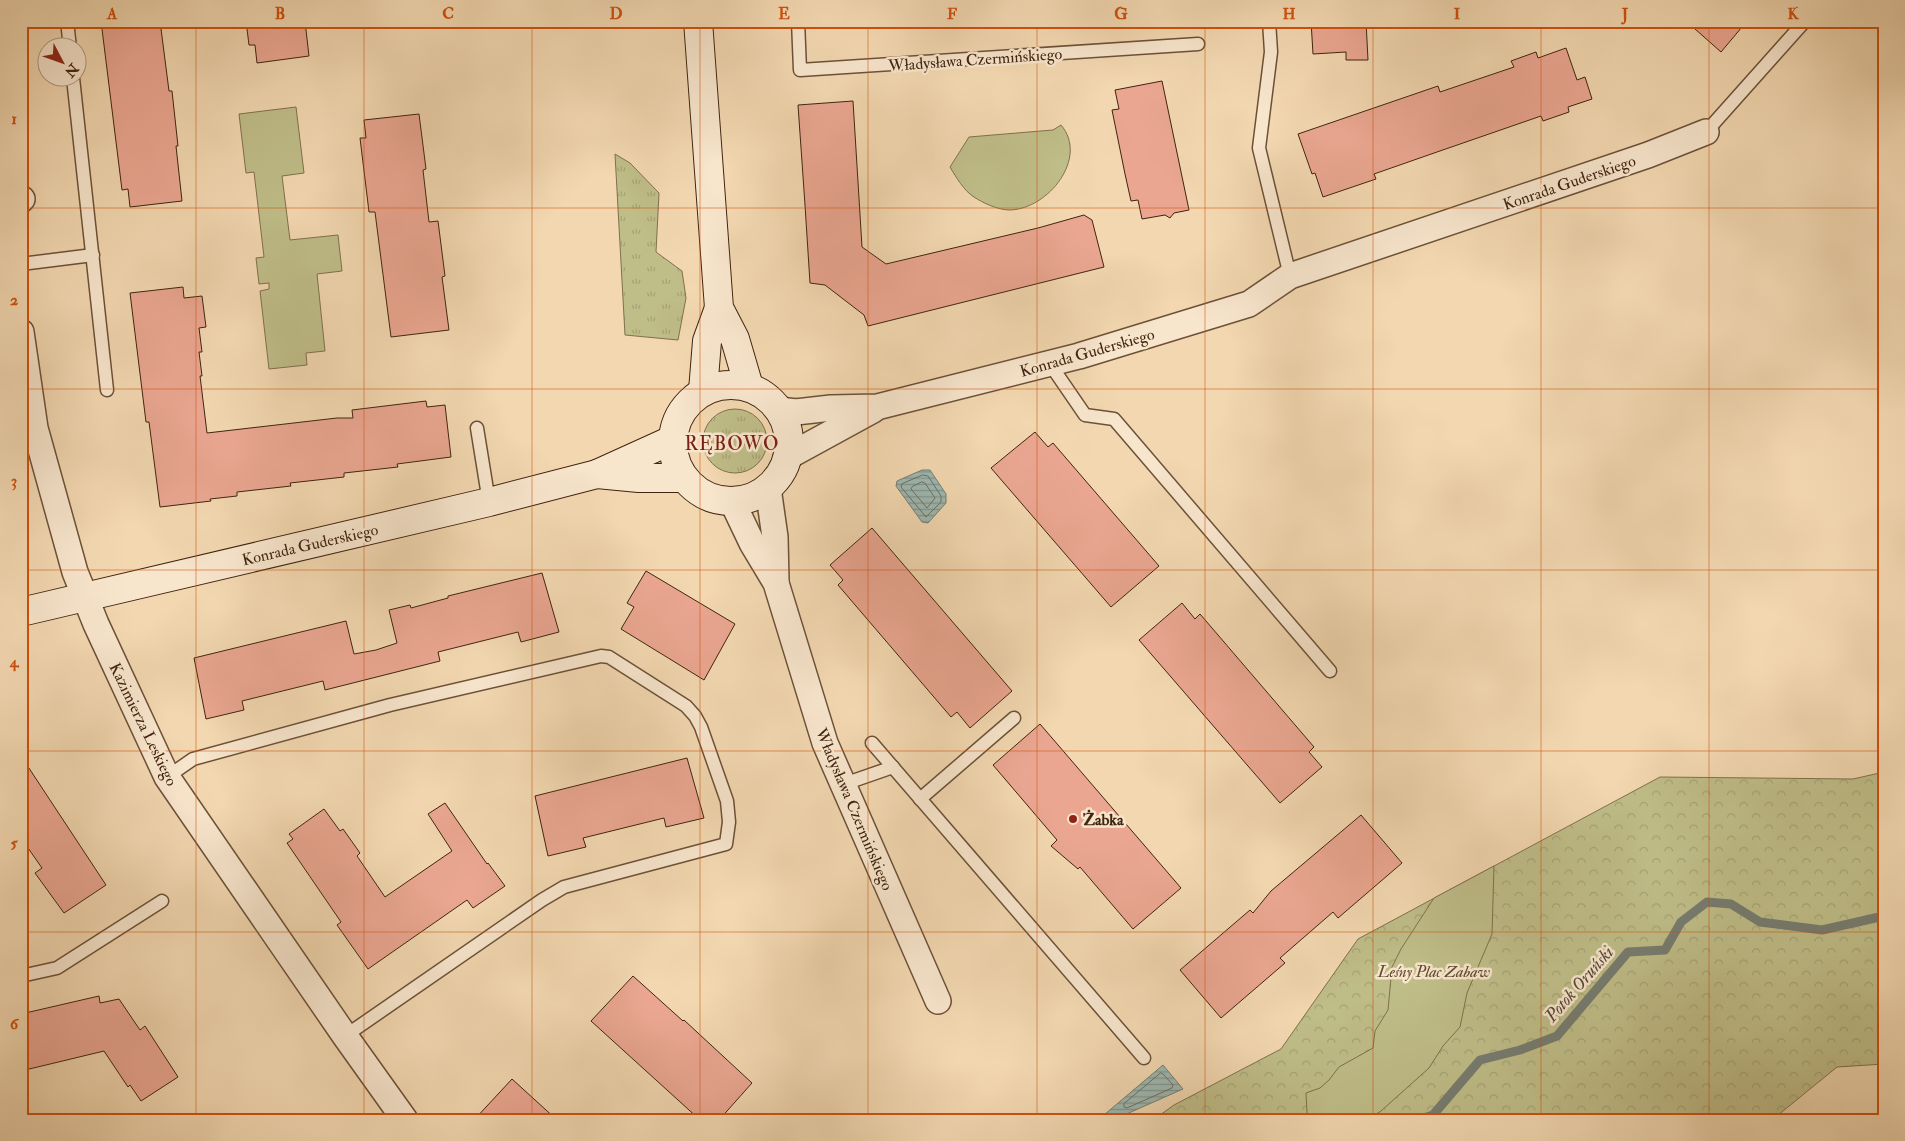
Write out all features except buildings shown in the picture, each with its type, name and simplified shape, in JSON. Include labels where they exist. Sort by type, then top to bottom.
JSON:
[{"type":"street","points":[[698,21],[719,308],[735,340],[749,387]]},
{"type":"street","name":"Konrada Guderskiego","points":[[779,410],[796,412],[831,408],[877,407],[1050,364],[1249,304],[1290,276],[1648,155],[1706,132]]},
{"type":"street","points":[[703,391],[707,341],[719,308]]},
{"type":"street","name":"Kazimierza Leskiego","points":[[21,332],[35,428],[75,572],[84,597],[167,777],[405,1120]]},
{"type":"street","points":[[726,384],[749,387],[766,396],[779,410],[788,432],[788,457],[780,474],[768,488],[751,497],[732,501],[714,499],[697,491],[684,478],[675,460],[672,440],[676,420],[687,403],[703,391],[726,384]]},
{"type":"street","name":"Konrada Guderskiego","points":[[788,457],[877,407]]},
{"type":"street","name":"Konrada Guderskiego","points":[[21,612],[489,502],[597,474],[672,440]]},
{"type":"street","name":"Konrada Guderskiego","points":[[597,474],[639,478],[684,478]]},
{"type":"street","name":"Władysława Czermińskiego","points":[[768,488],[775,538],[776,584]]},
{"type":"street","name":"Władysława Czermińskiego","points":[[732,501],[752,543],[776,584],[825,743],[938,1001]]},
{"type":"lane","points":[[67,21],[69,38]]},
{"type":"lane","name":"Władysława Czermińskiego","points":[[798,21],[800,70],[1198,44]]},
{"type":"lane","points":[[1269,21],[1271,52],[1259,148],[1290,276]]},
{"type":"lane","name":"Konrada Guderskiego","points":[[1706,132],[1805,21]]},
{"type":"lane","points":[[75,88],[107,390]]},
{"type":"lane","points":[[21,264],[93,255]]},
{"type":"lane","points":[[1050,364],[1085,415],[1114,419],[1330,671]]},
{"type":"lane","points":[[477,428],[489,502]]},
{"type":"lane","points":[[167,777],[193,759],[390,705],[601,656],[609,657],[686,706],[695,716],[701,727],[727,801],[729,822],[726,844],[564,886],[345,1036]]},
{"type":"lane","points":[[920,798],[1014,718]]},
{"type":"lane","points":[[872,743],[1144,1058]]},
{"type":"lane","points":[[844,784],[893,767]]},
{"type":"lane","points":[[21,976],[57,968],[162,901]]},
{"type":"green space","points":[[296,107],[304,173],[282,176],[290,240],[338,235],[342,271],[317,274],[325,351],[306,353],[307,365],[269,369],[260,291],[269,289],[269,283],[259,284],[256,258],[264,257],[254,172],[246,173],[239,114]]},
{"type":"green space","points":[[1061,125],[1068,138],[1070,152],[1067,166],[1060,180],[1050,191],[1038,201],[1024,207],[1005,210],[982,202],[967,191],[950,167],[969,137],[1053,130]]},
{"type":"green space","points":[[615,154],[630,163],[659,193],[656,252],[682,271],[686,298],[678,340],[625,335]]},
{"type":"green space","points":[[729,409],[741,409],[758,418],[765,429],[767,441],[765,453],[758,464],[741,473],[729,473],[717,468],[708,459],[703,447],[703,435],[708,423],[717,414]]},
{"type":"green space","points":[[1884,772],[1884,1064],[1837,1067],[1772,1120],[1749,1120],[1743,1116],[1738,1120],[1153,1120],[1174,1105],[1281,1049],[1358,939],[1660,777],[1853,779]]},
{"type":"green space","name":"Leśny Plac Zabaw","points":[[1494,866],[1492,934],[1467,993],[1460,1027],[1443,1046],[1429,1068],[1381,1111],[1367,1120],[1314,1120],[1307,1113],[1306,1093],[1320,1088],[1339,1067],[1373,1048],[1375,1031],[1388,1010],[1392,967],[1401,949],[1434,898]]},
{"type":"water","points":[[922,470],[930,470],[946,494],[946,503],[928,523],[922,522],[896,486],[897,481]]},
{"type":"water","points":[[1163,1065],[1183,1089],[1113,1120],[1098,1120]]},
{"type":"waterway","name":"Potok Oruński","points":[[1417,1120],[1433,1115],[1480,1060],[1520,1050],[1557,1036],[1628,952],[1665,950],[1681,922],[1707,902],[1731,904],[1760,922],[1822,930],[1884,916]]},
{"type":"place","name":"Żabka","points":[[1073,819]]},
{"type":"district","name":"RĘBOWO","points":[[732,443]]}]
